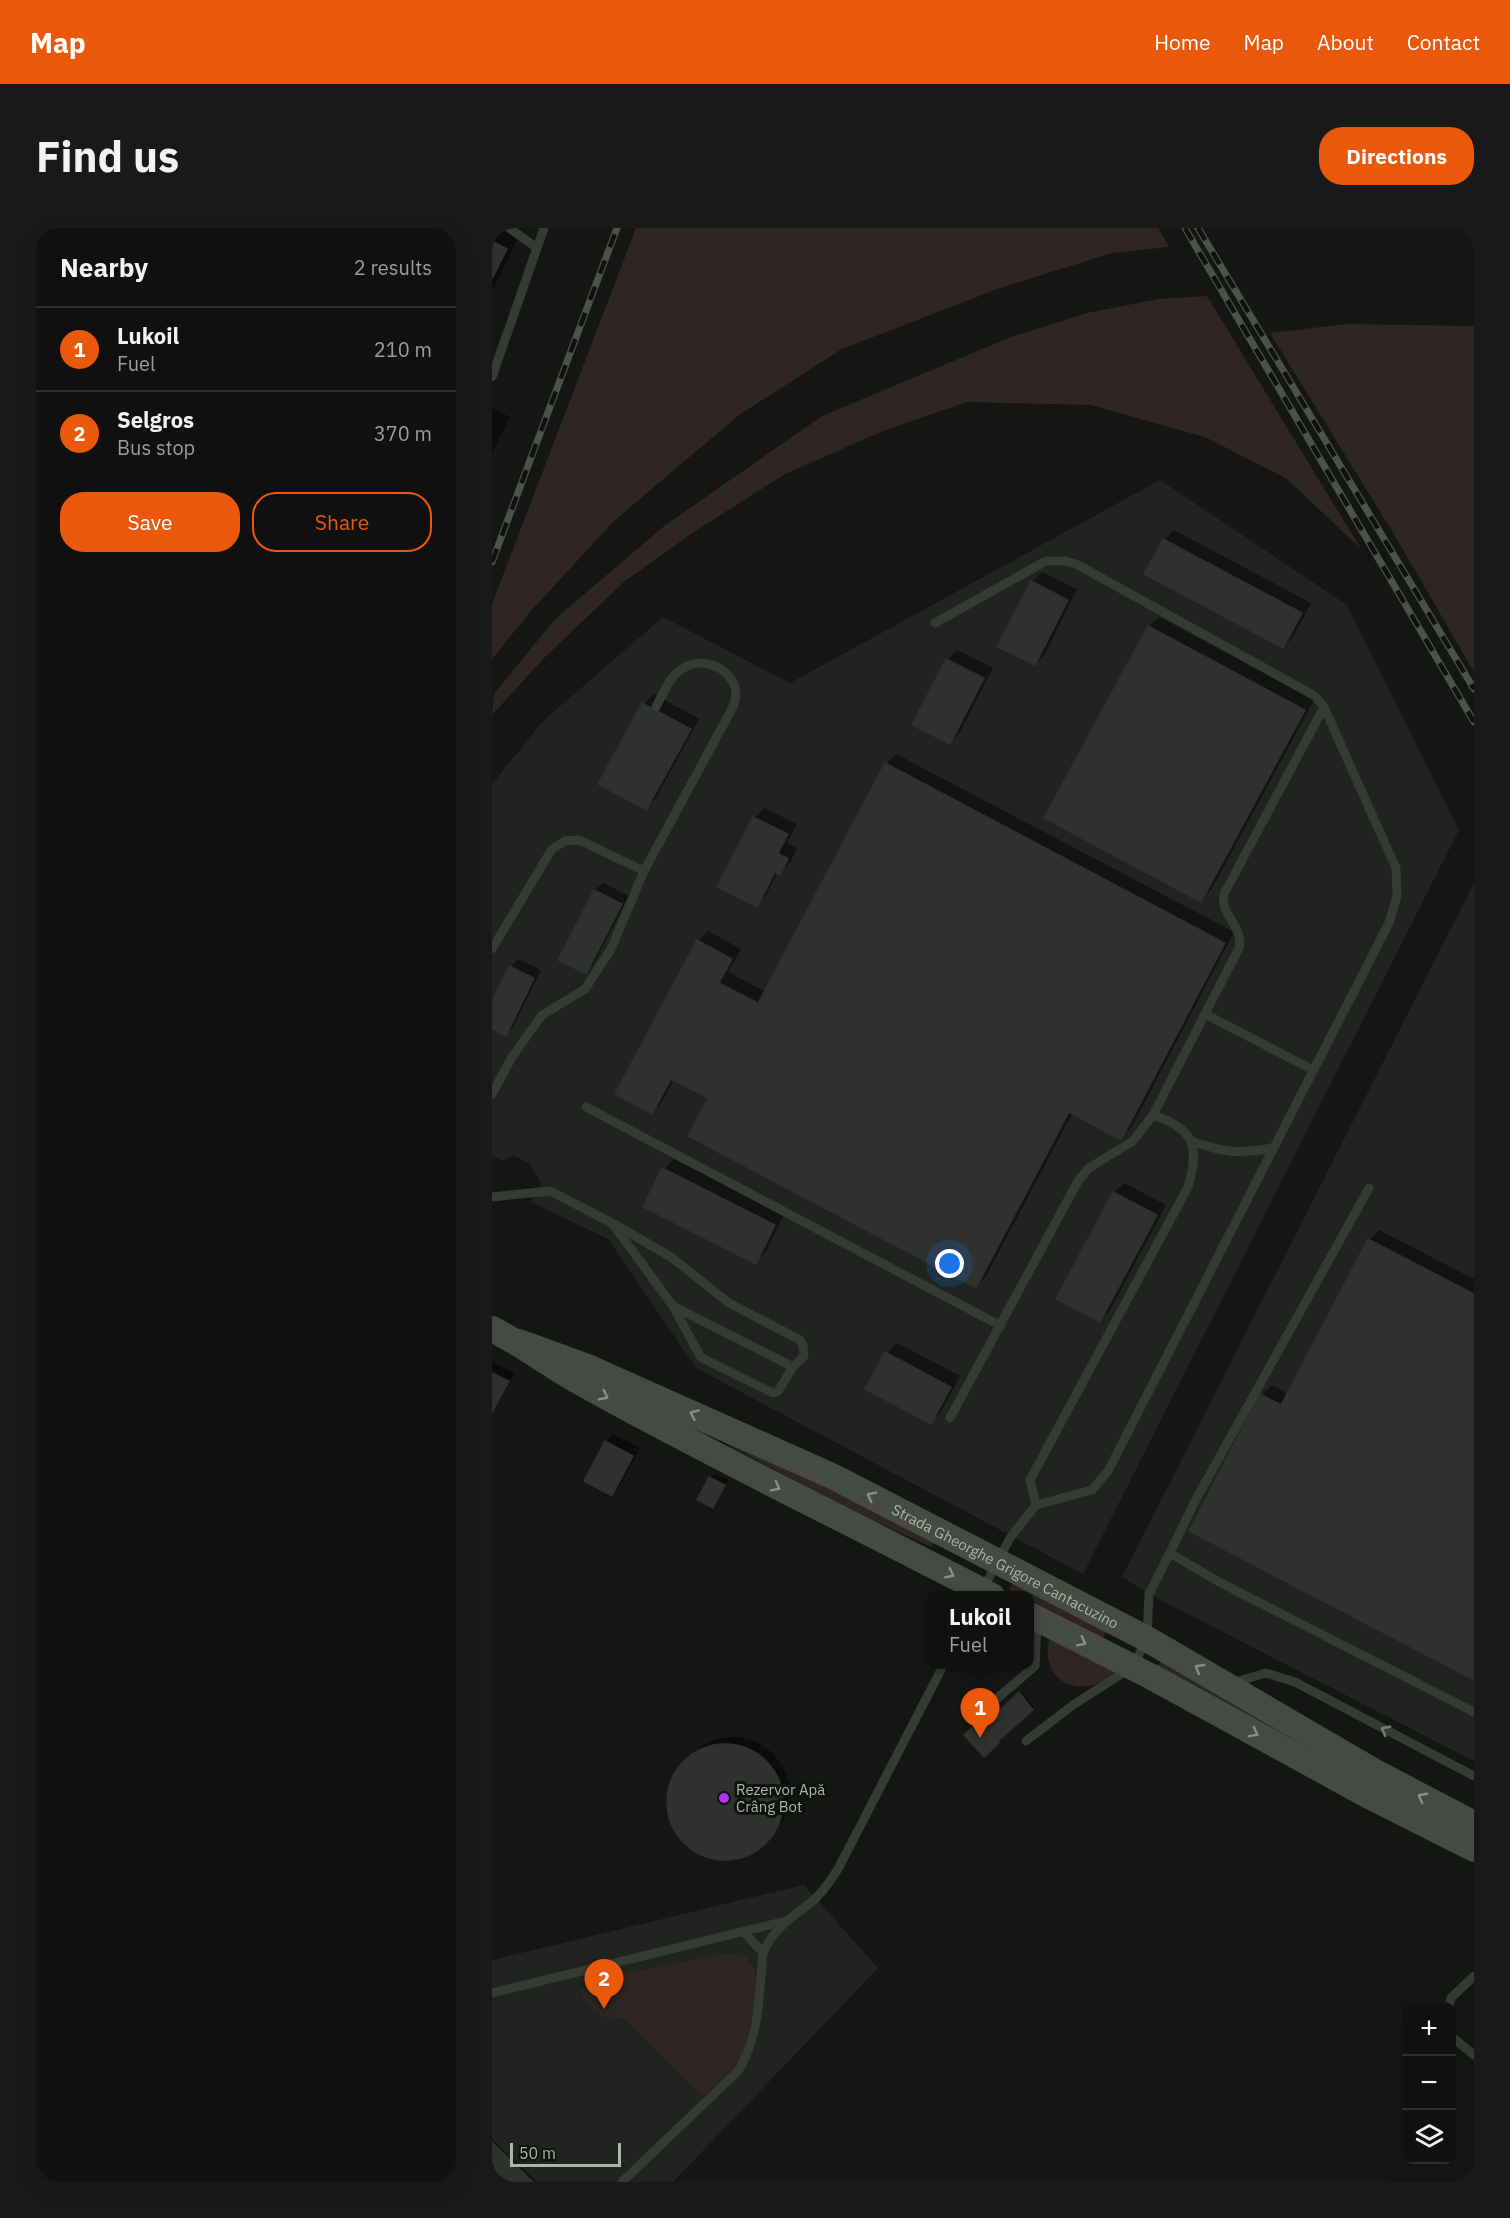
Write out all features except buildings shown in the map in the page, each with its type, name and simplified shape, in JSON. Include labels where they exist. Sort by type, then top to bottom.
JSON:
[{"type":"main road","name":"Strada Gheorghe Grigore Cantacuzino","points":[[492,1329],[519,1342],[590,1368],[834,1477],[1147,1639],[1375,1772],[1474,1824]]},
{"type":"main road","name":"Strada Gheorghe Grigore Cantacuzino","points":[[519,1342],[593,1390],[979,1591]]},
{"type":"main road","points":[[1034,1618],[1132,1667],[1371,1797],[1474,1849]]},
{"type":"lane","points":[[509,228],[537,248]]},
{"type":"lane","points":[[492,377],[544,228]]},
{"type":"lane","points":[[935,623],[1046,561],[1066,561],[1315,696],[1324,707],[1396,868],[1397,896],[1389,922],[1145,1404],[1108,1471],[1092,1490],[1036,1505],[1010,1538],[997,1562],[986,1591]]},
{"type":"lane","points":[[492,1094],[512,1057],[542,1015],[585,989],[611,949],[644,871],[734,705],[736,689],[730,675],[710,663],[694,662],[681,669],[668,683],[656,707]]},
{"type":"lane","points":[[950,1418],[1078,1181],[1089,1168],[1133,1141],[1153,1115],[1240,941],[1239,930],[1226,911],[1224,894],[1324,707]]},
{"type":"lane","points":[[492,949],[552,849],[565,841],[579,840],[644,871]]},
{"type":"lane","points":[[1205,1014],[1313,1070]]},
{"type":"lane","points":[[586,1107],[1001,1326]]},
{"type":"lane","points":[[1036,1505],[1030,1480],[1188,1187],[1196,1161],[1191,1141],[1184,1130],[1170,1121],[1153,1115]]},
{"type":"lane","points":[[1191,1141],[1223,1152],[1241,1153],[1273,1148]]},
{"type":"lane","points":[[1026,1741],[1073,1705],[1132,1667],[1147,1639],[1149,1594],[1196,1501],[1369,1188]]},
{"type":"lane","points":[[492,1197],[550,1191],[612,1223],[671,1257],[729,1303],[800,1340],[804,1356],[778,1391],[773,1393],[700,1356],[673,1306],[612,1223]]},
{"type":"lane","points":[[673,1306],[794,1367]]},
{"type":"lane","points":[[1170,1554],[1474,1712]]},
{"type":"lane","points":[[1034,1642],[1034,1667]]},
{"type":"lane","points":[[622,2182],[738,2071],[746,2059],[755,2030],[763,1953],[772,1933],[782,1922],[816,1898],[838,1869],[942,1669]]},
{"type":"lane","points":[[994,1701],[1031,1669]]},
{"type":"lane","points":[[1226,1685],[1266,1673],[1295,1682],[1474,1776]]},
{"type":"lane","points":[[492,1993],[782,1922]]},
{"type":"lane","points":[[744,1932],[763,1953]]},
{"type":"lane","points":[[1450,2002],[1451,1998],[1474,1976]]},
{"type":"lane","points":[[1456,2040],[1474,2055]]},
{"type":"shaded area","points":[[636,228],[1158,228],[1169,247],[1112,253],[1000,288],[842,349],[739,415],[614,521],[531,611],[492,659],[492,604]]},
{"type":"shaded area","points":[[1207,296],[1361,549],[1287,479],[1205,437],[1091,405],[967,402],[883,431],[785,474],[694,532],[625,581],[543,659],[492,715],[494,694],[555,619],[664,526],[822,416],[1011,337],[1087,313],[1158,299]]},
{"type":"shaded area","points":[[1346,324],[1474,326],[1474,672],[1398,541],[1270,333]]},
{"type":"shaded area","points":[[1160,480],[1347,605],[1459,830],[1083,1574],[696,1368],[608,1239],[531,1202],[541,1183],[530,1164],[512,1155],[503,1161],[492,1156],[492,784],[543,721],[663,617],[790,683]]},
{"type":"shaded area","points":[[1474,883],[1474,1761],[1149,1594],[1122,1577]]},
{"type":"shaded area","points":[[667,1412],[852,1493],[936,1540],[931,1547],[842,1506]]},
{"type":"shaded area","points":[[1015,1578],[1109,1626],[1103,1638],[1034,1602],[1034,1591],[1009,1590]]},
{"type":"shaded area","points":[[1050,1637],[1115,1672],[1090,1686],[1066,1683],[1056,1676],[1050,1666],[1048,1653]]},
{"type":"shaded area","points":[[1162,1660],[1330,1760],[1154,1669]]},
{"type":"shaded area","points":[[804,1885],[878,1968],[673,2182],[492,2182],[492,1960]]},
{"type":"shaded area","points":[[728,1953],[746,1957],[755,1969],[756,1994],[744,2052],[735,2067],[705,2095],[701,2096],[624,2018],[602,2017],[583,2000],[582,1989],[598,1979]]},
{"type":"railway","points":[[492,562],[617,228]]},
{"type":"railway","points":[[1185,228],[1474,722]]},
{"type":"railway","points":[[1198,228],[1474,689]]},
{"type":"place","name":"Lukoil","points":[[980,1738]]},
{"type":"place","name":"Rezervor Apă Crâng Bot","points":[[724,1798]]},
{"type":"place","name":"Selgros","points":[[604,2009]]}]
